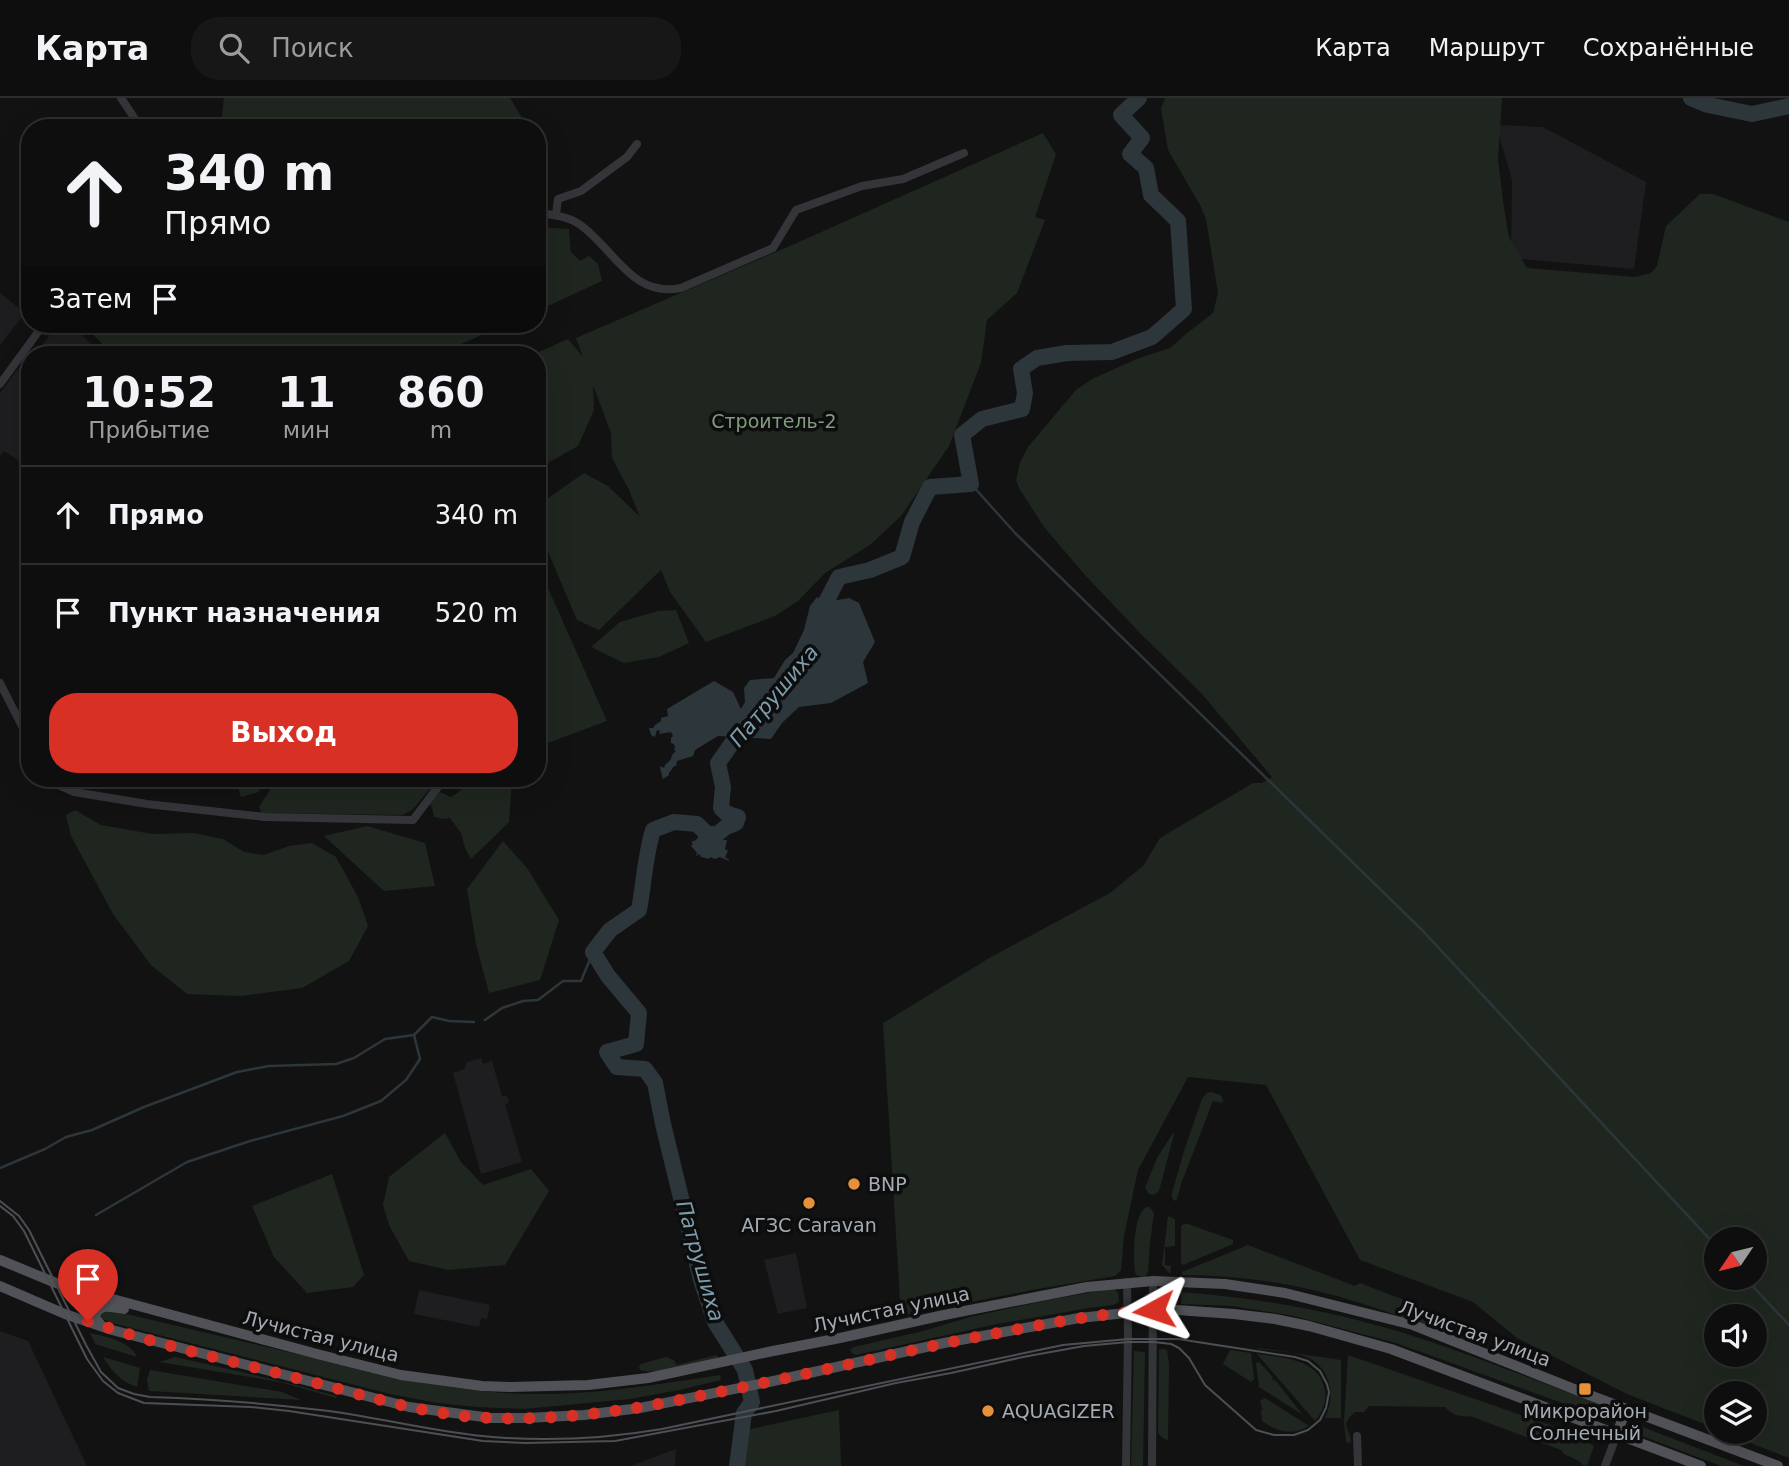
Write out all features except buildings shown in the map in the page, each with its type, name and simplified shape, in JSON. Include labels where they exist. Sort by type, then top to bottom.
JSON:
[{"type":"main road","name":"Лучистая улица","points":[[0,1260],[56,1283],[169,1315],[401,1374],[482,1386],[521,1387],[588,1385],[648,1378],[1087,1287],[1153,1281],[1225,1284],[1285,1293],[1413,1325],[1777,1466]]},
{"type":"main road","points":[[0,1286],[65,1314],[104,1327],[409,1407],[480,1417],[526,1418],[640,1408],[969,1338],[1079,1318],[1154,1310],[1234,1314],[1309,1326],[1391,1349],[1701,1466]]},
{"type":"main road","points":[[104,1327],[95,1318],[96,1311],[102,1307],[159,1316],[169,1315]]},
{"type":"main road","points":[[1617,1434],[1626,1409]]},
{"type":"street","points":[[121,98],[135,119]]},
{"type":"street","points":[[556,214],[558,199],[581,191],[626,157],[636,144]]},
{"type":"street","points":[[546,213],[556,214],[578,223],[635,279],[653,288],[667,291],[681,288],[773,248],[796,210],[862,186],[903,179],[964,152]]},
{"type":"street","points":[[0,384],[21,355]]},
{"type":"street","points":[[0,682],[21,723]]},
{"type":"street","points":[[63,787],[74,792],[265,817],[413,820],[438,787]]},
{"type":"street","points":[[1152,1466],[1153,1281]]},
{"type":"street","points":[[1126,1466],[1127,1282]]},
{"type":"street","points":[[1605,1466],[1617,1434]]},
{"type":"street","points":[[1357,1436],[1358,1466]]},
{"type":"shaded area","points":[[1496,125],[1543,127],[1646,182],[1634,269],[1511,258],[1512,180]]},
{"type":"shaded area","points":[[0,293],[21,310],[21,318],[0,345]]},
{"type":"shaded area","points":[[51,333],[79,333],[94,346],[42,346]]},
{"type":"shaded area","points":[[21,365],[21,462],[4,451],[0,456],[0,393]]},
{"type":"shaded area","points":[[481,1058],[483,1064],[492,1061],[502,1096],[507,1096],[509,1103],[505,1104],[522,1162],[481,1174],[453,1073],[464,1069],[467,1062]]},
{"type":"shaded area","points":[[796,1253],[807,1308],[778,1314],[764,1260]]},
{"type":"shaded area","points":[[419,1290],[490,1305],[487,1319],[481,1318],[479,1327],[414,1314]]},
{"type":"shaded area","points":[[0,1331],[28,1341],[87,1466],[0,1466]]},
{"type":"shaded area","points":[[676,1449],[675,1466],[630,1466]]},
{"type":"green space","points":[[224,98],[510,98],[522,119],[223,119]]},
{"type":"green space","points":[[1165,98],[1502,98],[1498,160],[1504,208],[1509,237],[1527,268],[1635,277],[1651,273],[1657,266],[1666,226],[1700,194],[1713,194],[1789,222],[1789,1458],[1753,1444],[1767,1444],[1767,1381],[1704,1381],[1704,1424],[1627,1394],[1517,1338],[1473,1302],[1360,1260],[1266,1085],[1188,1077],[1138,1170],[1124,1236],[1121,1270],[1115,1276],[901,1316],[883,1023],[991,957],[1110,893],[1143,866],[1160,838],[1253,783],[1262,783],[1272,777],[1202,694],[1085,575],[1044,527],[1016,480],[1028,447],[1076,390],[1092,379],[1139,358],[1170,348],[1213,313],[1218,293],[1206,219],[1168,150],[1161,108]]},
{"type":"green space","name":"Строитель-2","points":[[1043,133],[1056,154],[1035,217],[1045,220],[1017,293],[987,320],[981,363],[949,446],[901,516],[870,545],[825,573],[798,601],[775,616],[706,642],[670,592],[661,570],[599,630],[577,620],[546,547],[546,500],[584,473],[608,486],[640,517],[612,458],[611,433],[593,385],[594,410],[578,446],[546,464],[546,349],[568,339],[583,357],[576,338]]},
{"type":"green space","points":[[546,228],[569,229],[571,252],[580,261],[589,256],[598,264],[602,281],[546,307]]},
{"type":"green space","points":[[92,333],[486,333],[457,346],[104,346]]},
{"type":"green space","points":[[546,583],[607,721],[546,744]]},
{"type":"green space","points":[[676,610],[689,643],[659,657],[624,663],[591,647],[620,622],[658,611]]},
{"type":"green space","points":[[238,787],[260,787],[259,792],[241,797]]},
{"type":"green space","points":[[272,787],[431,787],[413,809],[403,815],[262,813],[259,807]]},
{"type":"green space","points":[[464,787],[511,787],[509,822],[471,859],[461,833],[450,818],[434,817],[429,801],[439,793],[450,797]]},
{"type":"green space","points":[[75,810],[101,825],[152,834],[194,833],[223,839],[244,852],[264,855],[289,846],[312,843],[336,857],[358,897],[368,926],[349,961],[302,988],[241,996],[187,994],[151,965],[113,914],[71,836],[66,815]]},
{"type":"green space","points":[[367,826],[425,843],[435,886],[384,891],[324,836]]},
{"type":"green space","points":[[503,841],[527,868],[559,920],[540,980],[489,993],[476,944],[467,889]]},
{"type":"green space","points":[[1211,1092],[1221,1095],[1223,1100],[1222,1103],[1213,1101],[1175,1201],[1172,1193],[1185,1148],[1202,1099]]},
{"type":"green space","points":[[445,1133],[461,1162],[483,1185],[531,1169],[549,1191],[505,1265],[448,1270],[409,1261],[389,1225],[383,1205],[389,1177]]},
{"type":"green space","points":[[1173,1133],[1159,1191],[1154,1195],[1149,1194],[1145,1188],[1157,1158]]},
{"type":"green space","points":[[332,1174],[364,1275],[353,1287],[307,1293],[274,1257],[252,1206]]},
{"type":"green space","points":[[1146,1207],[1154,1213],[1148,1272],[1145,1277],[1135,1273],[1134,1247],[1136,1228]]},
{"type":"green space","points":[[1168,1216],[1175,1219],[1175,1246],[1165,1247],[1165,1265],[1171,1266],[1170,1274],[1162,1265]]},
{"type":"green space","points":[[1184,1224],[1233,1240],[1233,1244],[1183,1265],[1181,1226]]},
{"type":"green space","points":[[1248,1245],[1355,1286],[1360,1283],[1456,1320],[1481,1346],[1373,1307],[1318,1291],[1260,1280],[1182,1275],[1182,1272]]},
{"type":"green space","points":[[1115,1290],[1119,1302],[992,1325],[856,1355],[850,1350],[970,1317]]},
{"type":"green space","points":[[1181,1292],[1299,1307],[1385,1327],[1605,1406],[1601,1417],[1396,1343],[1294,1316],[1233,1306],[1181,1304]]},
{"type":"green space","points":[[105,1309],[407,1380],[470,1390],[557,1394],[627,1388],[720,1375],[721,1380],[630,1399],[524,1409],[437,1403],[390,1394],[112,1323],[100,1318]]},
{"type":"green space","points":[[90,1333],[123,1343],[137,1357],[95,1344]]},
{"type":"green space","points":[[1259,1348],[1341,1360],[1341,1418],[1325,1418],[1330,1399],[1328,1380],[1311,1359],[1285,1352],[1257,1349]]},
{"type":"green space","points":[[1159,1350],[1167,1350],[1169,1364],[1168,1440],[1158,1433]]},
{"type":"green space","points":[[1230,1350],[1251,1353],[1254,1379],[1251,1382],[1223,1364]]},
{"type":"green space","points":[[1134,1351],[1145,1352],[1143,1466],[1131,1466]]},
{"type":"green space","points":[[1257,1354],[1299,1362],[1316,1372],[1322,1380],[1325,1399],[1315,1421]]},
{"type":"green space","points":[[717,1355],[718,1358],[667,1370],[647,1371],[640,1370],[639,1367],[641,1364],[666,1357],[674,1360],[676,1365]]},
{"type":"green space","points":[[1348,1355],[1564,1430],[1594,1446],[1587,1466],[1561,1450],[1470,1416],[1456,1415],[1445,1407],[1369,1406],[1364,1412],[1355,1412],[1347,1421],[1351,1443],[1346,1442],[1344,1422]]},
{"type":"green space","points":[[103,1357],[140,1368],[137,1387],[117,1375]]},
{"type":"green space","points":[[175,1357],[276,1380],[337,1396],[336,1398],[280,1382],[159,1362]]},
{"type":"green space","points":[[1259,1362],[1303,1415],[1259,1387],[1256,1363]]},
{"type":"green space","points":[[150,1370],[282,1392],[301,1400],[149,1391],[147,1380]]},
{"type":"green space","points":[[1265,1398],[1309,1426],[1291,1432],[1268,1425],[1262,1421],[1260,1401]]},
{"type":"green space","points":[[839,1410],[841,1466],[741,1466],[746,1430]]},
{"type":"green space","points":[[1636,1425],[1744,1466],[1721,1466],[1637,1434],[1632,1430]]},
{"type":"water","points":[[817,597],[826,602],[849,598],[859,603],[875,642],[863,662],[868,683],[831,703],[799,707],[782,723],[771,739],[718,736],[695,750],[693,756],[677,761],[669,775],[663,779],[660,768],[664,768],[676,751],[671,743],[673,736],[671,732],[659,734],[660,731],[657,730],[655,737],[651,735],[649,728],[653,728],[661,718],[668,716],[667,709],[714,681],[733,692],[741,709],[745,702],[744,688],[750,680],[774,678],[785,660],[793,653],[804,630],[810,606]]},
{"type":"water","points":[[706,826],[715,826],[724,831],[726,827],[728,830],[722,835],[723,840],[727,840],[725,849],[728,851],[725,857],[729,861],[720,857],[709,859],[696,855],[691,842],[710,832],[712,829]]},
{"type":"waterway","name":"Патрушиха","points":[[826,623],[826,602],[839,577],[870,570],[902,557],[912,522],[930,487],[971,484],[962,435],[982,419],[1022,409],[1025,393],[1021,369],[1037,358],[1067,353],[1112,352],[1152,337],[1184,309],[1178,221],[1151,195],[1146,168],[1130,154],[1142,138],[1121,115],[1139,98]]},
{"type":"waterway","points":[[1691,98],[1708,105],[1752,114],[1789,106]]},
{"type":"waterway","points":[[971,484],[1016,534],[1422,930],[1704,1233]]},
{"type":"waterway","name":"Патрушиха","points":[[737,1466],[744,1413],[752,1402],[745,1370],[715,1322],[701,1280],[655,1083],[645,1069],[617,1067],[607,1052],[636,1044],[639,1013],[608,976],[593,952],[610,930],[639,910],[653,830],[674,822],[697,824],[706,833],[716,835],[736,823],[738,817],[721,808],[723,787],[718,763],[749,722]]},
{"type":"waterway","points":[[485,1020],[502,1008],[523,1001],[538,1000],[563,981],[581,981],[593,952]]},
{"type":"waterway","points":[[96,1215],[187,1162],[250,1141],[343,1116],[381,1101],[406,1080],[420,1059],[414,1035],[432,1017],[474,1022]]},
{"type":"waterway","points":[[0,1168],[66,1137],[92,1130],[237,1072],[269,1066],[336,1064],[354,1058],[385,1039],[414,1035]]},
{"type":"waterway","points":[[1756,1290],[1789,1325]]},
{"type":"tram line","points":[[0,1201],[19,1216],[29,1230],[101,1372],[118,1388],[150,1397],[320,1410],[482,1436],[527,1439],[595,1437],[662,1429],[1063,1345],[1128,1339],[1178,1339],[1295,1357],[1308,1361],[1320,1371],[1329,1392],[1320,1420],[1308,1430],[1294,1435],[1274,1435],[1256,1430],[1205,1385],[1189,1358],[1179,1348],[1171,1344],[1128,1342],[1084,1346],[1023,1357],[776,1411],[615,1441],[483,1441],[289,1411],[144,1403],[118,1393],[103,1381],[87,1359],[24,1231],[13,1216],[0,1206]]},
{"type":"place","name":"BNP","points":[[854,1184]]},
{"type":"place","name":"АГЗС Caravan","points":[[809,1203]]},
{"type":"place","name":"Микрорайон Солнечный","points":[[1585,1389]]},
{"type":"place","name":"AQUAGIZER","points":[[988,1411]]},
{"type":"route","points":[[88,1321],[188,1350],[409,1407],[459,1415],[526,1418],[640,1408],[969,1338],[1079,1318],[1154,1310]]}]
